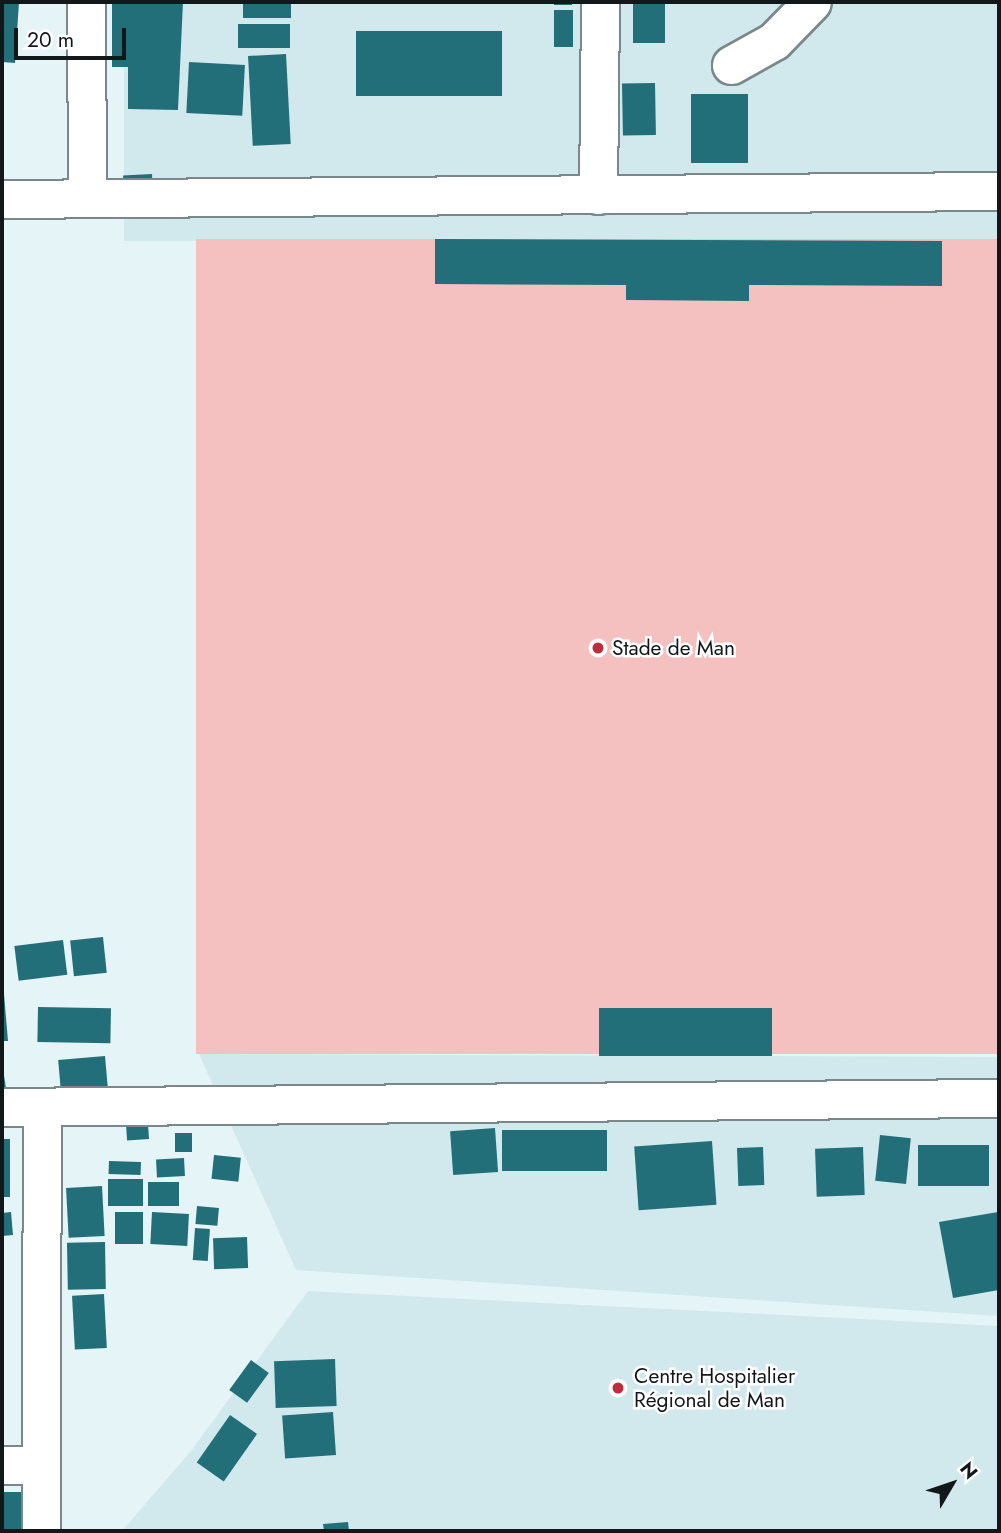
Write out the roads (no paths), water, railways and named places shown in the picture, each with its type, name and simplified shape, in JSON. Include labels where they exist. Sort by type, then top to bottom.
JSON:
[{"type":"street","points":[[86,2],[86,198]]},
{"type":"street","points":[[598,195],[600,2]]},
{"type":"street","points":[[731,65],[774,41],[812,2]]},
{"type":"street","points":[[2,199],[999,191]]},
{"type":"street","points":[[2,1107],[999,1098]]},
{"type":"street","points":[[41,1531],[42,1107]]},
{"type":"street","points":[[2,1465],[41,1464]]},
{"type":"place","name":"Stade de Man","points":[[598,648]]},
{"type":"place","name":"Centre Hospitalier Régional de Man","points":[[618,1388]]}]
